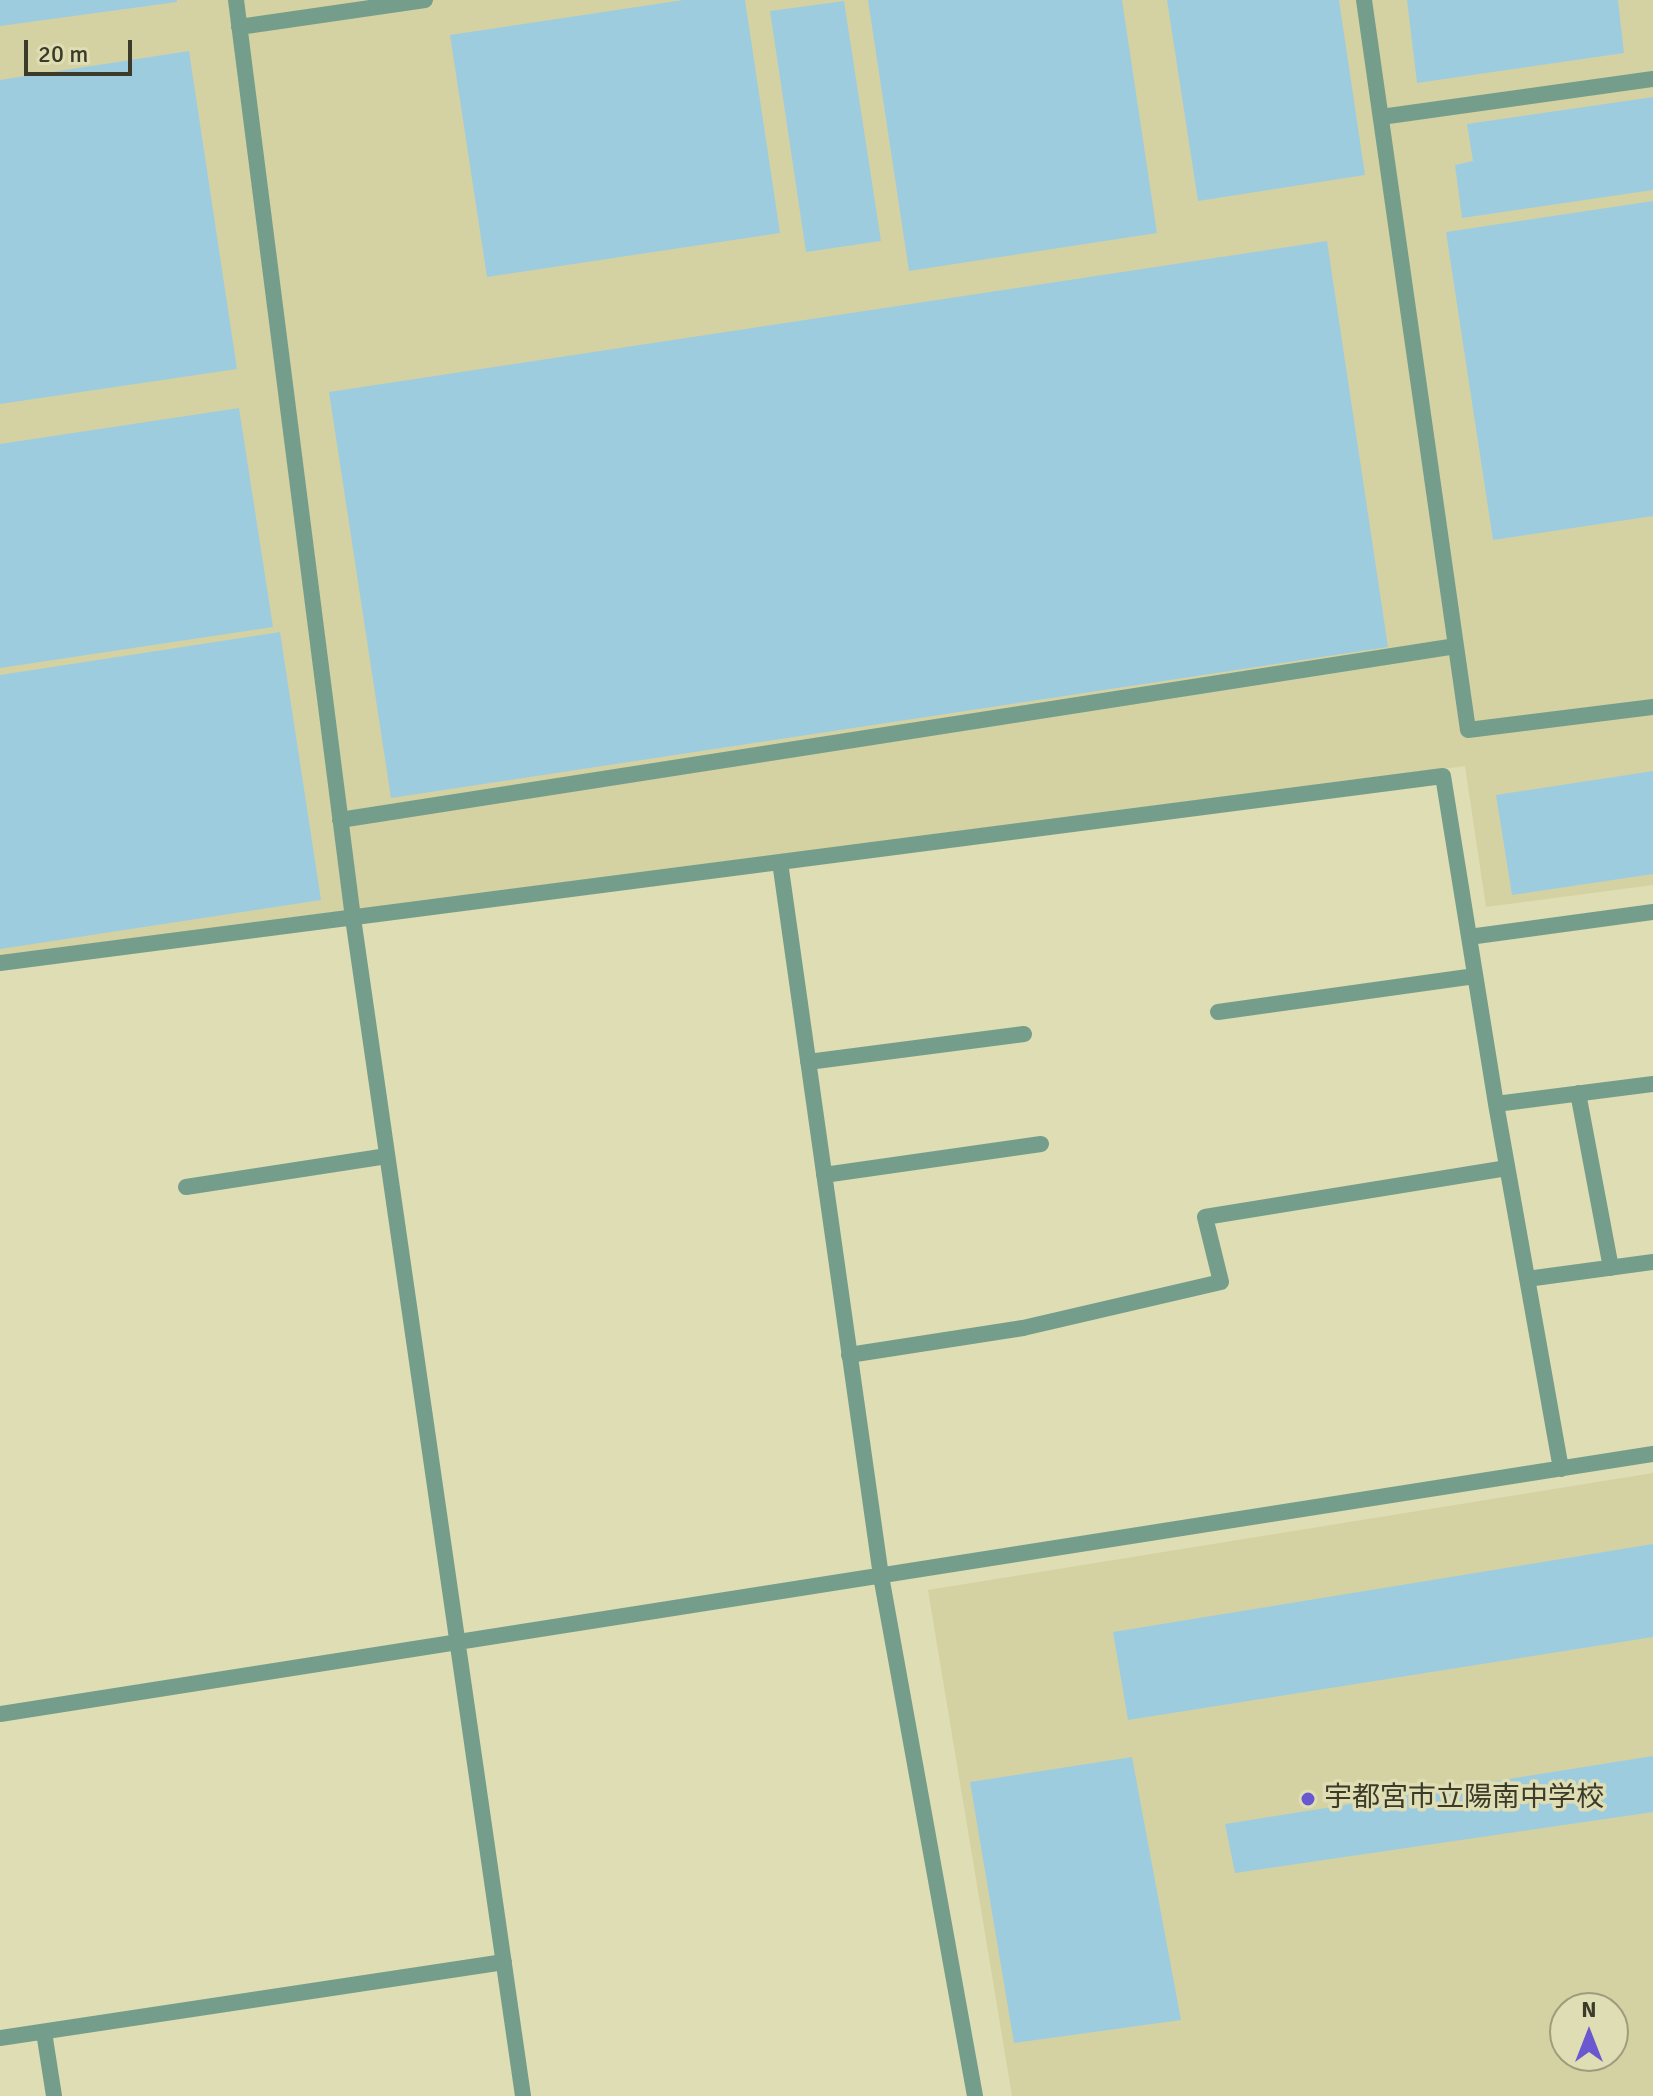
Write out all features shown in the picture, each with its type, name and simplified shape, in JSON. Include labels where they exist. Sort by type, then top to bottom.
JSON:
[{"type":"street","points":[[236,0],[353,918],[523,2096]]},
{"type":"street","points":[[239,27],[425,0]]},
{"type":"street","points":[[1364,0],[1468,730],[1653,707]]},
{"type":"street","points":[[1381,117],[1653,79]]},
{"type":"street","points":[[340,820],[1456,646]]},
{"type":"street","points":[[0,963],[1443,776],[1496,1104],[1561,1469]]},
{"type":"street","points":[[780,862],[881,1576],[975,2096]]},
{"type":"street","points":[[1469,937],[1653,912]]},
{"type":"street","points":[[1218,1012],[1475,976]]},
{"type":"street","points":[[808,1062],[1024,1034]]},
{"type":"street","points":[[1496,1104],[1653,1084]]},
{"type":"street","points":[[1578,1093],[1611,1268]]},
{"type":"street","points":[[824,1175],[1041,1144]]},
{"type":"street","points":[[186,1187],[387,1156]]},
{"type":"street","points":[[849,1355],[1023,1328],[1221,1282],[1205,1217],[1507,1168]]},
{"type":"street","points":[[1527,1279],[1653,1262]]},
{"type":"street","points":[[0,1714],[1653,1454]]},
{"type":"street","points":[[0,2038],[504,1962]]},
{"type":"street","points":[[44,2032],[54,2096]]},
{"type":"shaded area","points":[[0,0],[1653,0],[1653,885],[1486,907],[1465,766],[0,962]]},
{"type":"shaded area","name":"宇都宮市立陽南中学校","points":[[1653,1473],[1653,2096],[1012,2096],[928,1590]]},
{"type":"building","points":[[0,0],[177,0],[177,2],[0,26]]},
{"type":"building","points":[[683,0],[745,0],[780,233],[487,277],[450,35]]},
{"type":"building","points":[[868,0],[1122,0],[1157,233],[909,271]]},
{"type":"building","points":[[1167,0],[1339,0],[1365,175],[1198,201]]},
{"type":"building","points":[[1407,0],[1618,0],[1624,53],[1417,83]]},
{"type":"building","points":[[844,1],[881,241],[806,252],[770,11]]},
{"type":"building","points":[[189,51],[237,369],[0,404],[0,80]]},
{"type":"building","points":[[1653,97],[1653,190],[1462,218],[1455,165],[1473,161],[1467,124]]},
{"type":"building","points":[[1653,201],[1653,516],[1493,540],[1446,232]]},
{"type":"building","points":[[1327,241],[1388,647],[391,798],[329,392]]},
{"type":"building","points":[[239,408],[273,627],[0,668],[0,444]]},
{"type":"building","points":[[280,632],[321,900],[0,949],[0,675]]},
{"type":"building","points":[[1653,771],[1653,874],[1512,895],[1496,795]]},
{"type":"building","points":[[1653,1544],[1653,1637],[1128,1720],[1113,1632]]},
{"type":"building","points":[[1653,1756],[1653,1812],[1235,1873],[1225,1824]]},
{"type":"building","points":[[1132,1757],[1181,2020],[1014,2043],[970,1782]]},
{"type":"place","name":"宇都宮市立陽南中学校","points":[[1308,1799]]}]
